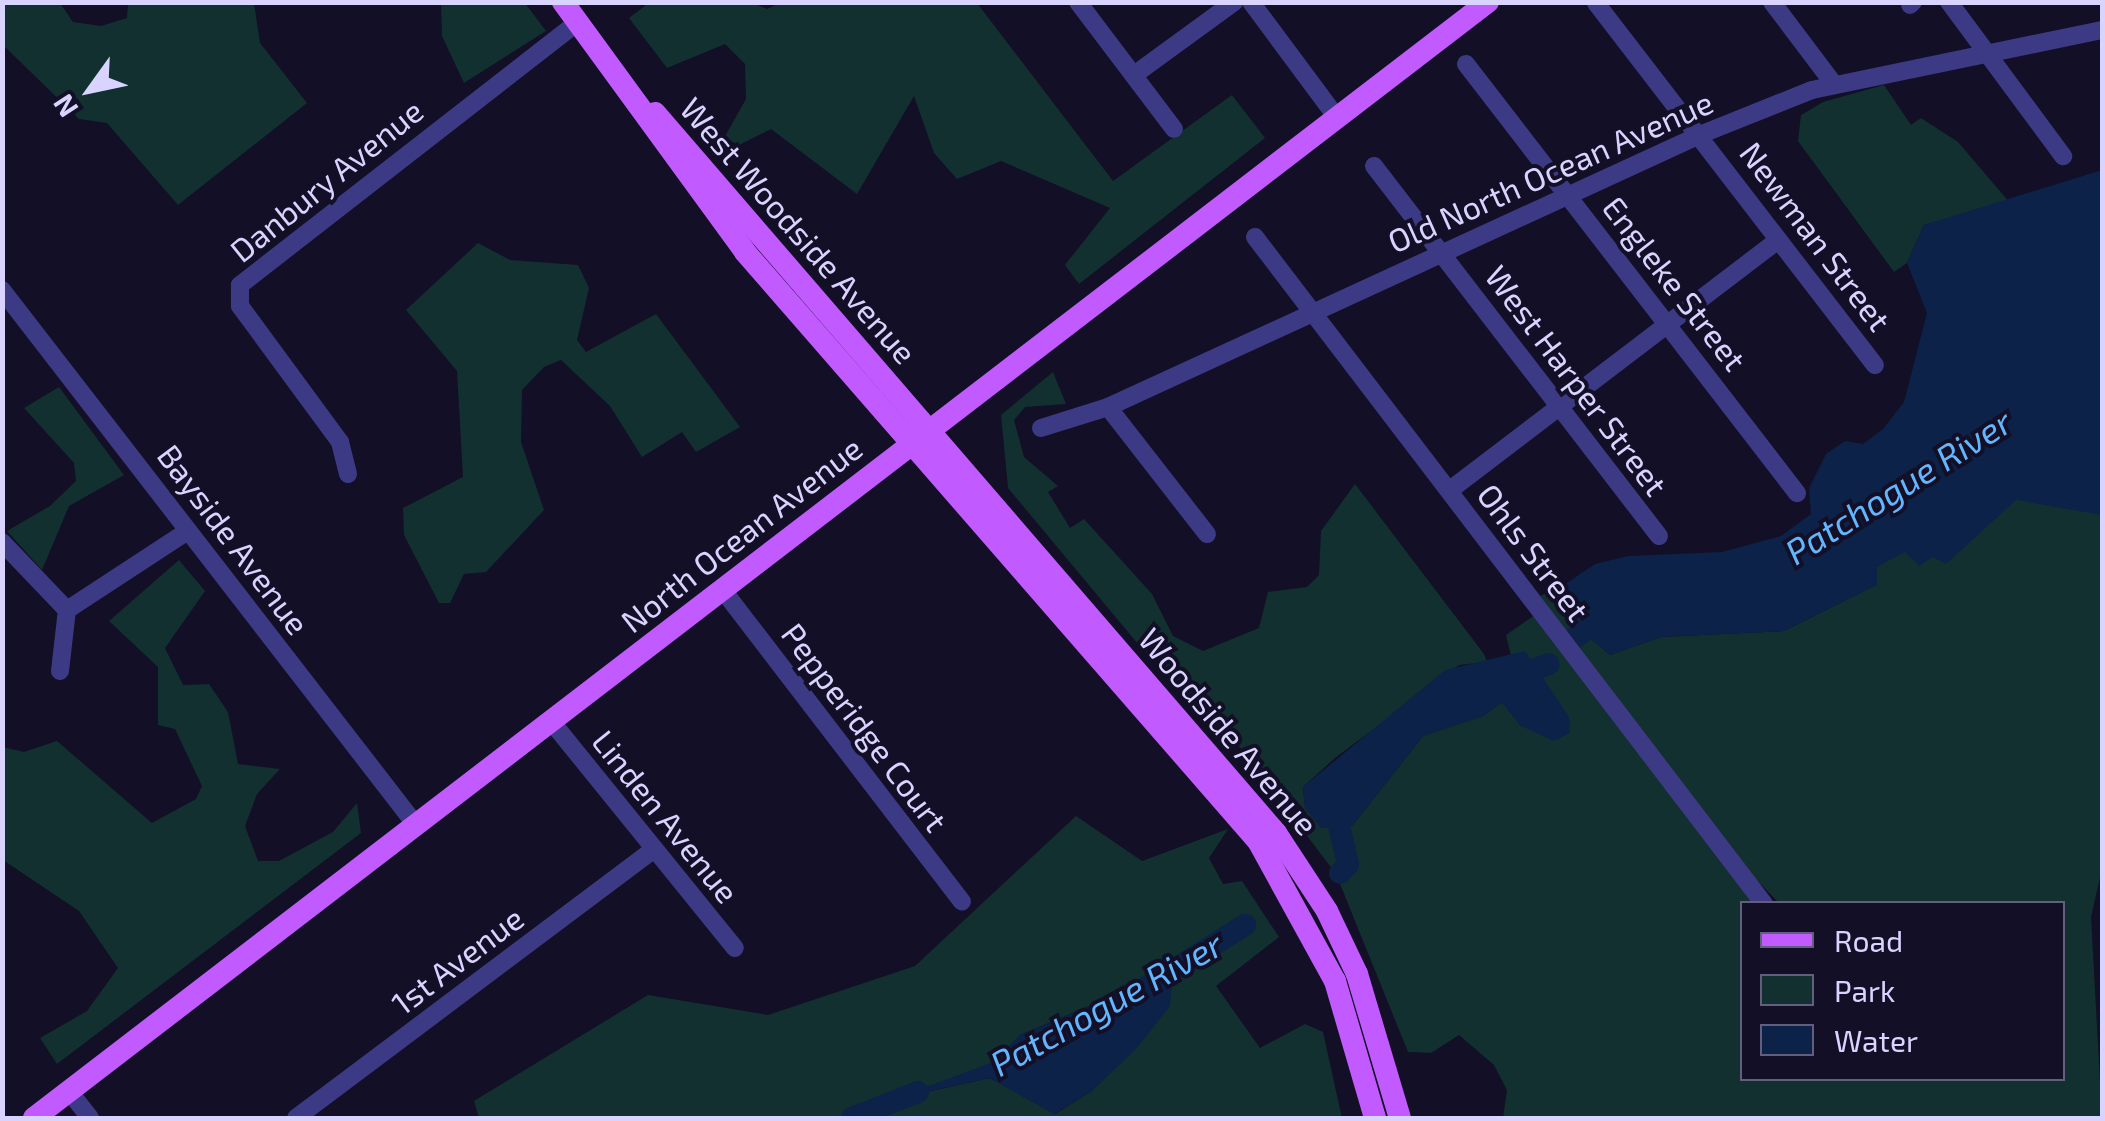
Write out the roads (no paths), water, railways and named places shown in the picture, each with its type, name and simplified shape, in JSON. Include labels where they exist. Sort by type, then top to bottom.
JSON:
[{"type":"main road","name":"West Woodside Avenue","points":[[563,2],[713,211],[910,445]]},
{"type":"main road","name":"North Ocean Avenue","points":[[34,1118],[1488,2]]},
{"type":"main road","name":"West Woodside Avenue","points":[[618,74],[930,430]]},
{"type":"main road","name":"Woodside Avenue","points":[[930,430],[1304,872],[1366,996],[1400,1118]]},
{"type":"main road","name":"Woodside Avenue","points":[[910,445],[1258,841],[1335,981],[1375,1118]]},
{"type":"street","points":[[1078,2],[1174,130]]},
{"type":"street","points":[[1134,76],[1234,2]]},
{"type":"street","points":[[1250,2],[1337,118]]},
{"type":"street","points":[[1772,2],[1833,83]]},
{"type":"street","points":[[1950,2],[2063,156]]},
{"type":"street","name":"Newman Street","points":[[1596,3],[1702,134],[1778,241],[1875,364]]},
{"type":"street","name":"Danbury Avenue","points":[[348,474],[340,442],[240,306],[240,285],[578,22]]},
{"type":"street","name":"Old North Ocean Avenue","points":[[1041,428],[1108,406],[1702,134],[1833,83],[2102,30]]},
{"type":"street","name":"Engleke Street","points":[[1466,64],[1797,492]]},
{"type":"street","name":"West Harper Street","points":[[1374,166],[1659,536]]},
{"type":"street","name":"Ohls Street","points":[[1256,237],[1762,901]]},
{"type":"street","points":[[1450,490],[1778,241]]},
{"type":"street","name":"Bayside Avenue","points":[[2,290],[416,825]]},
{"type":"street","points":[[1108,406],[1207,534]]},
{"type":"street","points":[[60,672],[68,610],[186,532]]},
{"type":"street","points":[[2,542],[68,610]]},
{"type":"street","name":"Pepperidge Court","points":[[722,589],[962,902]]},
{"type":"street","name":"Linden Avenue","points":[[551,721],[735,948]]},
{"type":"street","name":"1st Avenue","points":[[296,1118],[653,850]]},
{"type":"street","points":[[69,1091],[90,1118]]},
{"type":"water","points":[[2102,170],[2102,515],[2016,500],[1946,564],[1933,557],[1919,566],[1905,552],[1877,567],[1877,585],[1784,631],[1661,637],[1610,655],[1583,632],[1564,585],[1595,564],[1628,556],[1722,552],[1781,536],[1811,514],[1809,488],[1826,454],[1845,441],[1863,444],[1883,429],[1904,402],[1927,313],[1907,263],[1924,225]]},
{"type":"water","points":[[1525,651],[1569,717],[1570,733],[1554,741],[1521,726],[1502,702],[1483,716],[1423,736],[1352,826],[1321,828],[1305,808],[1303,787],[1445,670]]},
{"type":"water","points":[[1173,971],[1170,1006],[1137,1048],[1092,1091],[1054,1114],[990,1078],[890,1100],[994,1062],[1020,1035]]},
{"type":"waterway","name":"Patchogue River","points":[[1573,639],[1607,615]]},
{"type":"waterway","name":"Patchogue River","points":[[1511,678],[1549,664]]},
{"type":"waterway","name":"Patchogue River","points":[[1340,873],[1348,864],[1335,809],[1344,800]]},
{"type":"waterway","name":"Patchogue River","points":[[1146,987],[1245,925]]},
{"type":"waterway","name":"Patchogue River","points":[[852,1118],[918,1092]]}]
